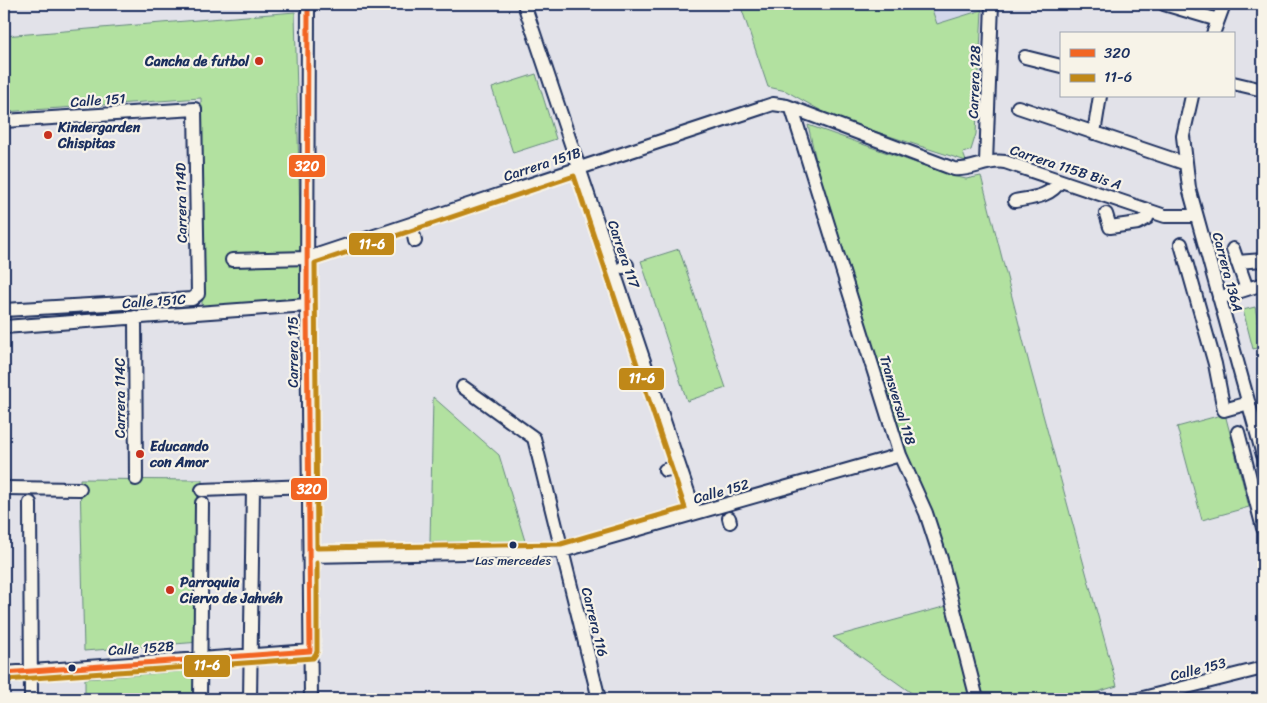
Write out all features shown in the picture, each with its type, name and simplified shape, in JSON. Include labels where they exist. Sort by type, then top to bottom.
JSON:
[{"type":"street","name":"Carrera 115","points":[[308,4],[307,305],[311,699]]},
{"type":"street","name":"Carrera 117","points":[[524,4],[695,513]]},
{"type":"street","name":"Carrera 128","points":[[986,162],[992,4]]},
{"type":"street","points":[[1164,4],[1218,20]]},
{"type":"street","points":[[1214,32],[1224,4]]},
{"type":"street","points":[[1025,57],[1060,66]]},
{"type":"street","points":[[1234,83],[1263,90]]},
{"type":"street","points":[[1094,133],[1100,98]]},
{"type":"street","name":"Carrera 136A","points":[[1192,98],[1183,136],[1184,164],[1196,216],[1263,455]]},
{"type":"street","name":"Carrera 151B","points":[[232,260],[308,258],[762,106],[774,104],[790,107]]},
{"type":"street","name":"Carrera 115B Bis A","points":[[790,107],[954,169],[968,169],[986,162],[1005,162],[1165,216],[1196,216]]},
{"type":"street","name":"Transversal 118","points":[[790,107],[900,455],[926,513],[941,560],[977,699]]},
{"type":"street","points":[[1018,107],[1184,164]]},
{"type":"street","name":"Calle 151","points":[[4,121],[195,109]]},
{"type":"street","name":"Carrera 114D","points":[[195,109],[198,294],[196,297]]},
{"type":"street","points":[[1014,201],[1043,195],[1057,186],[1060,181]]},
{"type":"street","points":[[1106,214],[1110,227],[1142,222],[1147,218],[1148,210]]},
{"type":"street","points":[[1181,244],[1215,364],[1224,410],[1249,403]]},
{"type":"street","points":[[1233,250],[1247,289]]},
{"type":"street","points":[[1238,262],[1263,260]]},
{"type":"street","points":[[1219,298],[1263,284]]},
{"type":"street","name":"Calle 151C","points":[[4,310],[196,297]]},
{"type":"street","name":"Calle 151C","points":[[4,326],[307,305]]},
{"type":"street","name":"Carrera 114C","points":[[135,317],[136,479]]},
{"type":"street","name":"Carrera 116","points":[[464,387],[534,438],[599,699]]},
{"type":"street","points":[[1238,432],[1258,490],[1263,528]]},
{"type":"street","name":"Calle 152","points":[[309,556],[562,551],[900,455]]},
{"type":"street","points":[[200,699],[202,497],[253,488],[309,486]]},
{"type":"street","points":[[4,488],[80,489]]},
{"type":"street","points":[[250,699],[249,656],[253,488]]},
{"type":"street","points":[[30,503],[31,699]]},
{"type":"street","name":"Calle 152B","points":[[4,673],[310,651]]},
{"type":"street","name":"Calle 153","points":[[1139,699],[1179,695],[1263,668]]},
{"type":"shaded area","points":[[930,4],[982,4],[982,10],[936,24]]},
{"type":"green space","points":[[740,4],[930,4],[937,24],[982,10],[976,134],[971,150],[963,153],[966,161],[834,118],[786,91],[768,87]]},
{"type":"green space","points":[[295,12],[302,300],[202,307],[201,98],[4,112],[4,36]]},
{"type":"green space","points":[[536,74],[556,139],[513,153],[492,88]]},
{"type":"green space","points":[[808,125],[953,176],[966,179],[981,176],[1030,367],[1117,686],[1073,699],[982,699],[943,542],[906,451],[818,169]]},
{"type":"green space","points":[[679,249],[726,388],[687,401],[641,261]]},
{"type":"green space","points":[[1255,307],[1263,346],[1253,349],[1243,310]]},
{"type":"green space","points":[[433,397],[499,455],[525,541],[430,542]]},
{"type":"green space","points":[[1225,414],[1249,507],[1202,520],[1177,427]]},
{"type":"green space","points":[[80,479],[202,480],[200,642],[84,651]]},
{"type":"green space","points":[[947,606],[972,699],[920,699],[833,637]]},
{"type":"green space","points":[[200,670],[200,699],[85,699],[85,679]]},
{"type":"transit line","name":"320","points":[[308,4],[307,305],[310,651]]},
{"type":"transit line","name":"11-6","points":[[574,176],[685,508],[561,544],[317,548],[315,263],[574,176]]},
{"type":"transit line","name":"11-6","points":[[5,680],[313,658],[317,652],[317,563]]},
{"type":"transit line","name":"320","points":[[4,673],[310,651]]},
{"type":"place","name":"Cancha de futbol","points":[[259,61]]},
{"type":"place","name":"Kindergarden Chispitas","points":[[48,135]]},
{"type":"place","name":"Educando con Amor","points":[[140,454]]},
{"type":"place","name":"Las mercedes","points":[[513,545]]},
{"type":"place","name":"Parroquia Ciervo de Jahvéh","points":[[170,590]]}]
